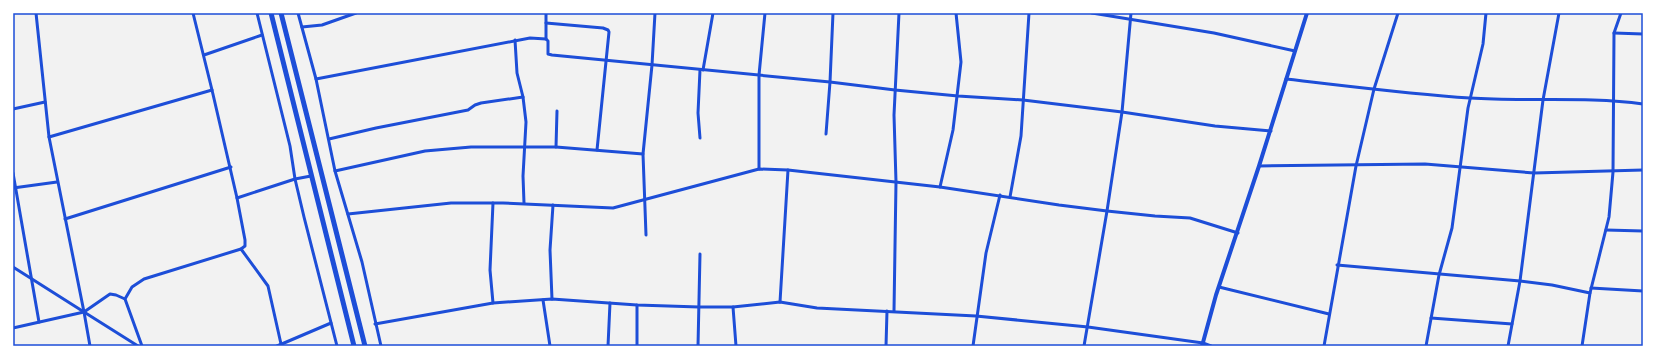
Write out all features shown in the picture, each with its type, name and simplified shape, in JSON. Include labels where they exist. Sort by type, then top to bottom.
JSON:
[{"type":"main road","points":[[271,13],[354,346]]},
{"type":"main road","points":[[282,13],[365,346]]},
{"type":"street","points":[[36,13],[49,137],[90,346]]},
{"type":"street","points":[[125,299],[132,287],[144,279],[241,249],[245,246],[231,167],[193,13]]},
{"type":"street","points":[[256,13],[290,146],[295,179],[337,346]]},
{"type":"street","points":[[298,13],[316,79],[335,171],[362,262],[381,346]]},
{"type":"street","points":[[302,27],[322,25],[356,13]]},
{"type":"street","points":[[546,13],[546,39],[548,41],[548,54],[552,55],[830,82],[895,90],[1023,100],[1122,112],[1215,126],[1271,131]]},
{"type":"street","points":[[646,234],[643,154],[652,65],[655,13]]},
{"type":"street","points":[[700,138],[698,113],[701,70],[713,13]]},
{"type":"street","points":[[759,169],[759,75],[765,13]]},
{"type":"street","points":[[826,134],[833,13]]},
{"type":"street","points":[[894,311],[896,182],[894,115],[899,13]]},
{"type":"street","points":[[940,187],[953,130],[958,96],[961,62],[956,13]]},
{"type":"street","points":[[1010,197],[1021,136],[1029,13]]},
{"type":"street","points":[[1092,13],[1214,33],[1295,51]]},
{"type":"street","points":[[1084,346],[1122,112],[1131,13]]},
{"type":"street","points":[[1203,345],[1219,287],[1260,166],[1307,13]]},
{"type":"street","points":[[1324,346],[1337,265],[1356,166],[1374,89],[1398,13]]},
{"type":"street","points":[[1426,346],[1439,275],[1452,228],[1468,108],[1483,44],[1486,13]]},
{"type":"street","points":[[1508,346],[1520,281],[1543,100],[1559,13]]},
{"type":"street","points":[[1582,346],[1591,288],[1606,230],[1613,172],[1614,33],[1620,13]]},
{"type":"street","points":[[546,23],[606,28],[609,32],[597,150]]},
{"type":"street","points":[[1614,33],[1643,34]]},
{"type":"street","points":[[204,55],[262,35]]},
{"type":"street","points":[[316,79],[515,40],[530,38],[546,39]]},
{"type":"street","points":[[515,40],[517,73],[524,96],[526,122],[523,176],[524,204]]},
{"type":"street","points":[[1286,78],[1374,89],[1471,98],[1614,100],[1643,104]]},
{"type":"street","points":[[49,137],[212,90]]},
{"type":"street","points":[[329,139],[468,110],[481,103],[524,96]]},
{"type":"street","points":[[13,109],[45,102]]},
{"type":"street","points":[[556,147],[557,111]]},
{"type":"street","points":[[335,171],[425,151],[471,146],[556,147],[643,154]]},
{"type":"street","points":[[1260,166],[1425,164],[1534,173],[1643,170]]},
{"type":"street","points":[[65,219],[231,167]]},
{"type":"street","points":[[348,214],[451,203],[493,203],[613,208],[759,169],[788,170],[940,187],[1107,211],[1190,218],[1238,233]]},
{"type":"street","points":[[780,302],[788,170]]},
{"type":"street","points":[[13,173],[14,188],[39,322]]},
{"type":"street","points":[[237,198],[295,179],[312,176]]},
{"type":"street","points":[[14,188],[57,182]]},
{"type":"street","points":[[973,346],[986,253],[1000,196]]},
{"type":"street","points":[[493,203],[490,270],[493,303]]},
{"type":"street","points":[[552,299],[550,250],[553,205]]},
{"type":"street","points":[[1606,230],[1643,231]]},
{"type":"street","points":[[241,249],[268,286],[280,344]]},
{"type":"street","points":[[698,346],[700,254]]},
{"type":"street","points":[[1337,265],[1520,281],[1552,285],[1590,294]]},
{"type":"street","points":[[13,267],[138,346]]},
{"type":"street","points":[[1219,287],[1329,314]]},
{"type":"street","points":[[1591,288],[1643,291]]},
{"type":"street","points":[[13,328],[84,312],[110,294],[125,299],[142,346]]},
{"type":"street","points":[[375,324],[493,303],[552,299],[637,305],[699,307],[733,307],[780,302],[817,308],[976,316],[1088,327],[1211,346]]},
{"type":"street","points":[[543,300],[550,346]]},
{"type":"street","points":[[608,346],[610,303]]},
{"type":"street","points":[[637,305],[637,346]]},
{"type":"street","points":[[733,307],[736,346]]},
{"type":"street","points":[[886,346],[887,311]]},
{"type":"street","points":[[1431,318],[1512,324]]},
{"type":"street","points":[[277,346],[331,322]]}]
